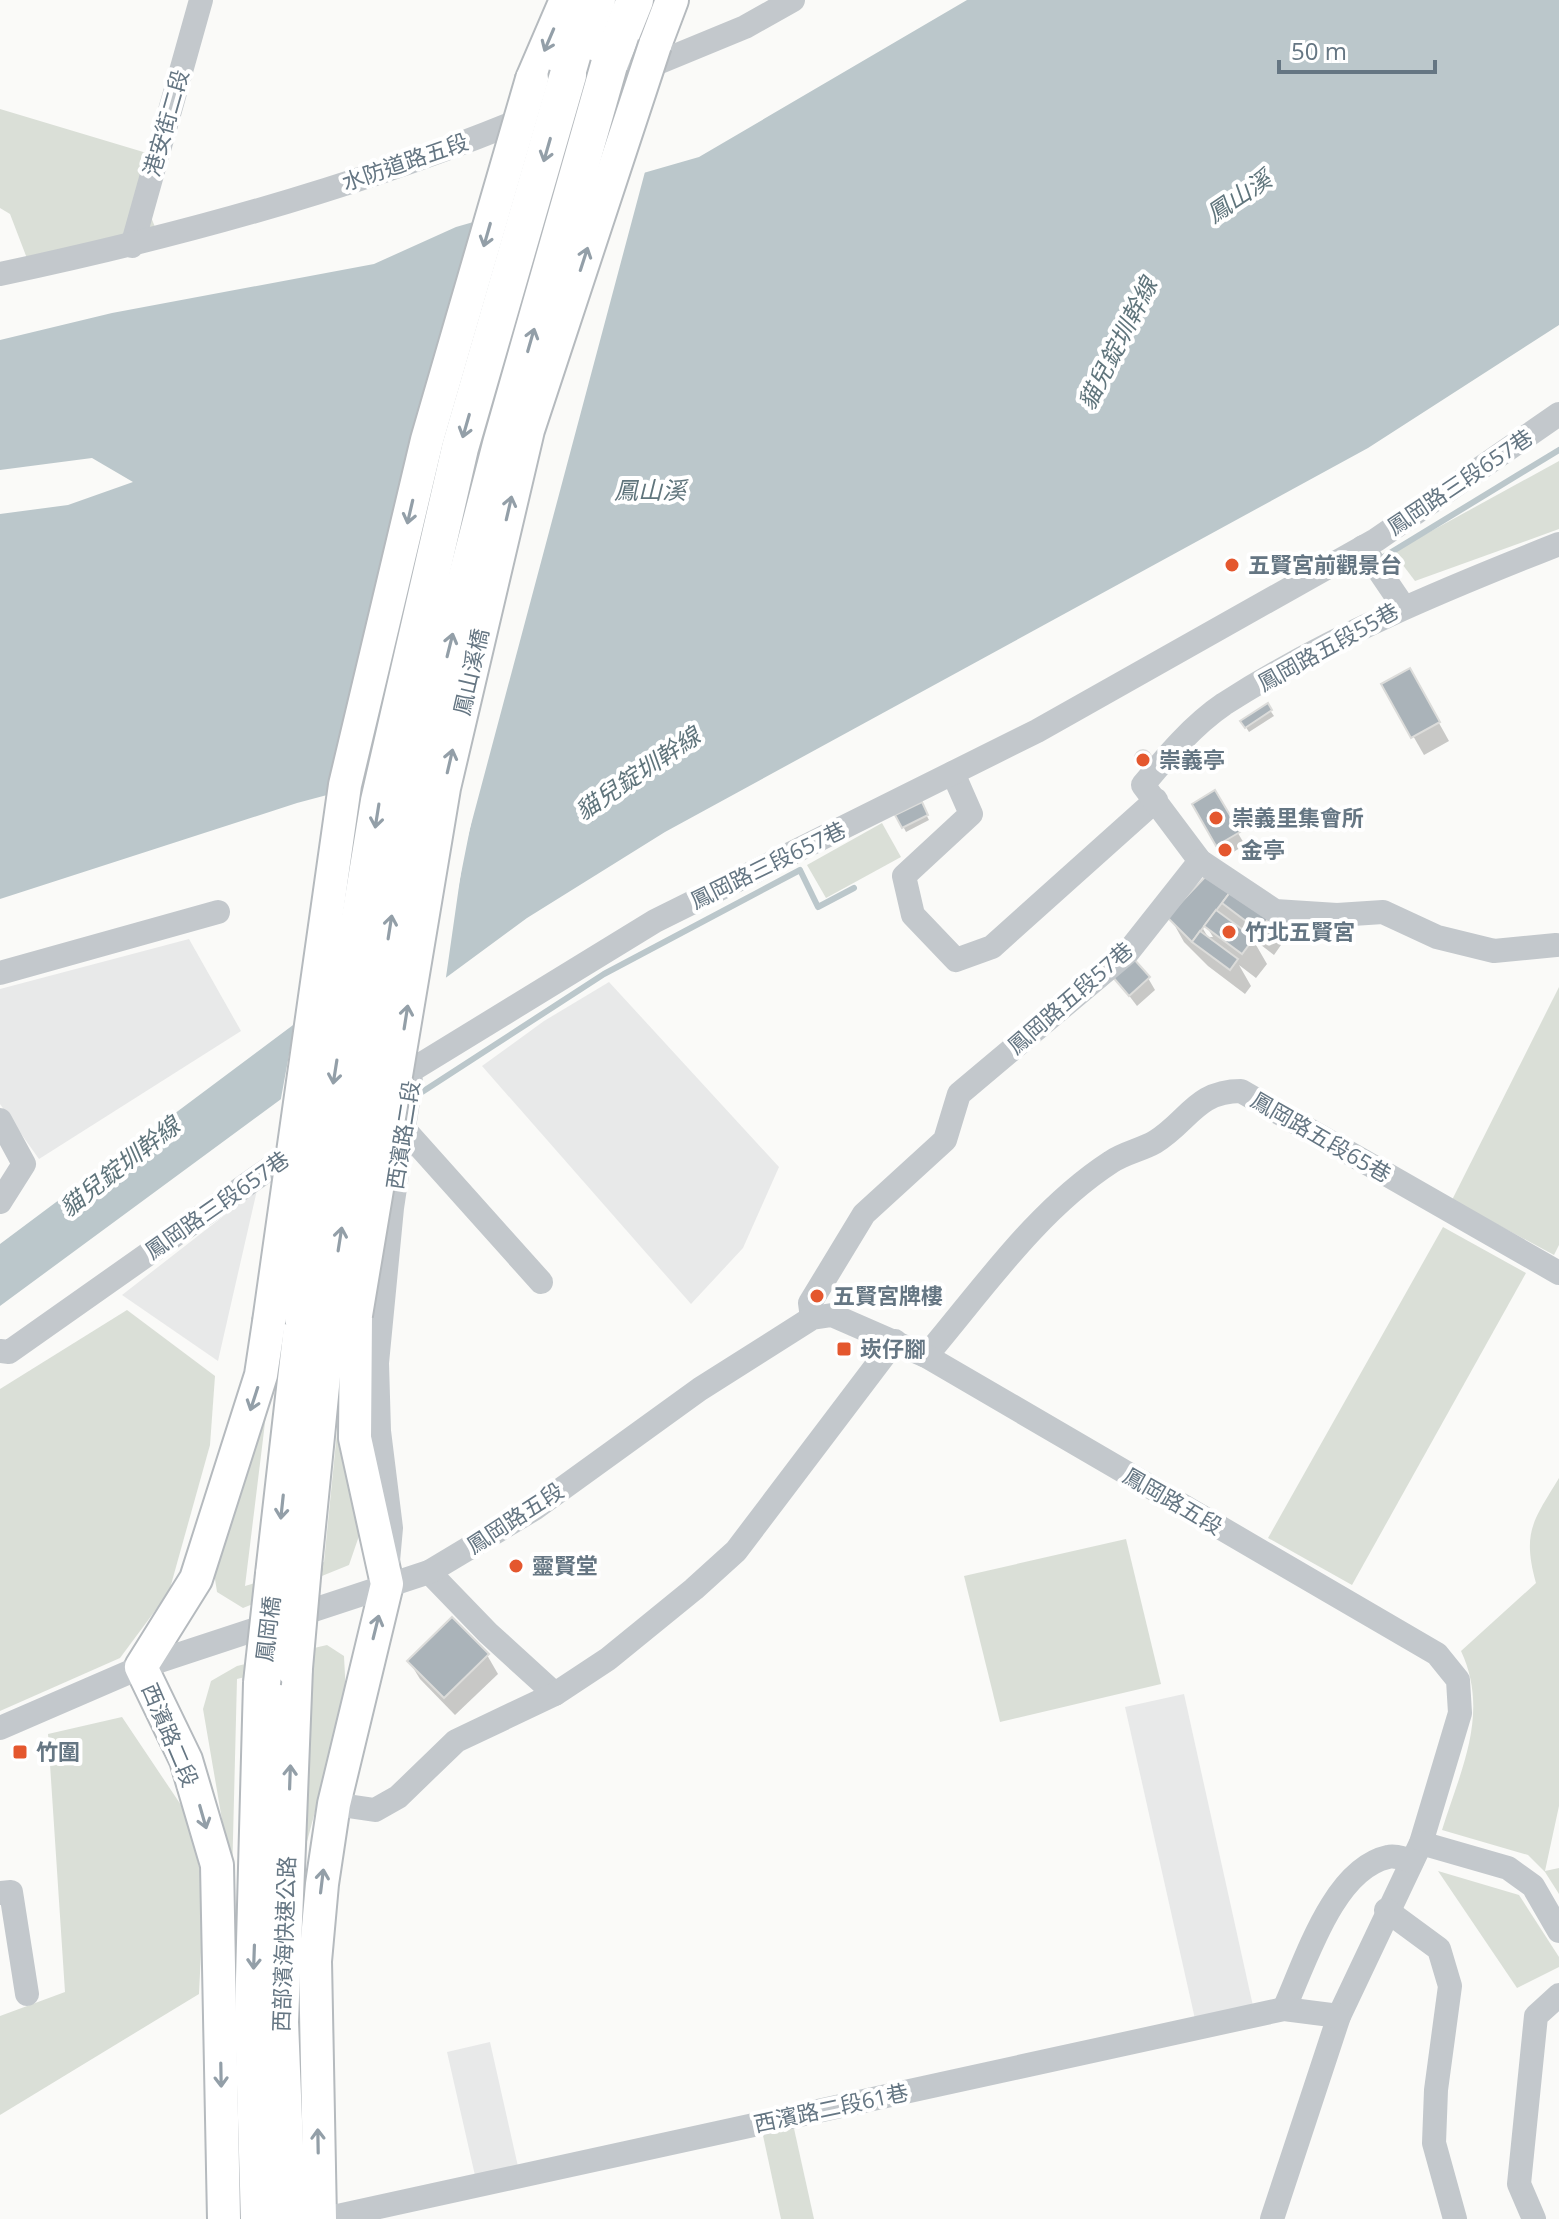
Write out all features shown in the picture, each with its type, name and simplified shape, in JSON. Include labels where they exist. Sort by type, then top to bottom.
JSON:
[{"type":"highway","points":[[289,1570],[314,1318],[307,1241],[379,801],[460,448],[568,75],[597,0]]},
{"type":"highway","name":"鳳山溪橋","points":[[314,1318],[411,793],[501,444],[609,65],[635,0]]},
{"type":"highway","name":"鳳岡橋","points":[[289,1570],[294,1668]]},
{"type":"highway","name":"鳳岡橋","points":[[262,1683],[289,1570]]},
{"type":"highway","name":"西部濱海快速公路","points":[[288,2219],[280,2022],[294,1668]]},
{"type":"highway","name":"西部濱海快速公路","points":[[259,2219],[253,2016],[262,1683]]},
{"type":"main road","points":[[314,1318],[345,785],[427,440],[532,79],[566,0]]},
{"type":"main road","name":"鳳山溪橋","points":[[314,1318],[533,415],[672,0]]},
{"type":"main road","name":"西濱路二段","points":[[224,2219],[217,1865],[186,1760],[141,1667],[196,1579],[261,1375],[314,1318],[355,1438],[387,1584],[334,1804],[315,1961],[322,2219]]},
{"type":"street","name":"港安街二段","points":[[132,246],[201,0]]},
{"type":"street","name":"水防道路五段","points":[[0,274],[132,246],[316,192],[483,136],[745,27],[793,0]]},
{"type":"street","name":"鳳岡路三段657巷","points":[[0,1351],[9,1352],[413,1068],[655,921],[1037,731],[1363,547],[1559,414]]},
{"type":"street","name":"鳳岡路五段55巷","points":[[1156,800],[1143,785],[1177,745],[1223,705],[1403,606],[1559,544]]},
{"type":"street","points":[[1363,547],[1403,606]]},
{"type":"street","points":[[953,773],[971,814],[904,876],[913,915],[956,960],[992,947],[1156,800],[1200,861],[1275,911],[1337,915],[1383,912],[1437,937],[1494,951],[1556,945]]},
{"type":"street","name":"鳳岡路五段57巷","points":[[812,1318],[810,1303],[864,1214],[945,1140],[959,1094],[1128,952],[1200,861]]},
{"type":"street","points":[[0,973],[218,912]]},
{"type":"street","name":"西濱路二段","points":[[387,1584],[391,1528],[379,1431],[377,1363],[413,1068]]},
{"type":"street","name":"鳳岡路五段65巷","points":[[926,1356],[1065,1199],[1112,1161],[1156,1142],[1192,1108],[1224,1091],[1241,1091],[1559,1273]]},
{"type":"street","points":[[0,1120],[24,1164],[0,1202]]},
{"type":"street","points":[[404,1129],[541,1282]]},
{"type":"street","name":"鳳岡路五段","points":[[0,1728],[141,1667],[429,1572],[534,1509],[700,1389],[812,1318],[832,1315],[926,1356],[1446,1661],[1458,1680],[1460,1713],[1416,1852],[1386,1910],[1339,2016],[1272,2219]]},
{"type":"street","points":[[334,1804],[375,1810],[398,1797],[456,1741],[555,1694],[608,1659],[736,1551],[895,1341]]},
{"type":"street","points":[[429,1572],[488,1633],[555,1694]]},
{"type":"street","points":[[1284,2009],[1340,1889],[1367,1865],[1391,1856],[1416,1852],[1508,1868],[1533,1886],[1559,1931]]},
{"type":"street","points":[[0,1893],[11,1892],[27,1994]]},
{"type":"street","points":[[1386,1910],[1439,1949],[1450,1986],[1436,2090],[1434,2143],[1455,2219]]},
{"type":"street","points":[[1534,2219],[1519,2184],[1536,2016],[1559,1995]]},
{"type":"street","name":"西濱路二段61巷","points":[[322,2219],[1284,2009],[1339,2016]]},
{"type":"shaded area","points":[[0,109],[150,154],[143,197],[157,232],[28,261],[10,214],[0,208]]},
{"type":"shaded area","points":[[1559,461],[1559,529],[1415,581],[1393,552]]},
{"type":"shaded area","points":[[882,823],[901,857],[826,898],[807,865]]},
{"type":"shaded area","points":[[189,939],[241,1031],[39,1159],[0,1104],[0,989]]},
{"type":"shaded area","points":[[609,982],[779,1167],[743,1248],[691,1304],[482,1066],[544,1021]]},
{"type":"shaded area","points":[[1559,987],[1559,1245],[1554,1255],[1452,1200]]},
{"type":"shaded area","points":[[257,1190],[218,1361],[122,1295]]},
{"type":"shaded area","points":[[1443,1227],[1526,1273],[1352,1585],[1268,1538]]},
{"type":"shaded area","points":[[127,1310],[215,1376],[210,1445],[169,1592],[120,1658],[0,1711],[0,1389]]},
{"type":"shaded area","points":[[345,1352],[360,1533],[349,1565],[243,1608],[217,1592],[213,1566],[269,1390],[245,1586],[324,1562]]},
{"type":"shaded area","points":[[1559,1478],[1559,1806],[1545,1871],[1559,1868],[1559,1894],[1545,1872],[1528,1855],[1442,1830],[1464,1763],[1473,1719],[1469,1674],[1461,1651],[1536,1583],[1530,1551],[1532,1528]]},
{"type":"shaded area","points":[[1126,1539],[1161,1684],[1000,1722],[964,1576]]},
{"type":"shaded area","points":[[327,1645],[344,1656],[346,1695],[304,1853],[312,1660],[237,1679],[232,1878],[203,1709],[211,1681],[237,1666]]},
{"type":"shaded area","points":[[1184,1694],[1253,2006],[1195,2019],[1125,1707]]},
{"type":"shaded area","points":[[122,1717],[187,1814],[204,1889],[199,1994],[0,2115],[0,2016],[65,1992],[48,1734]]},
{"type":"shaded area","points":[[1438,1871],[1519,1895],[1559,1957],[1559,1967],[1517,1988]]},
{"type":"shaded area","points":[[490,2042],[519,2171],[476,2180],[447,2052]]},
{"type":"shaded area","points":[[793,2124],[814,2219],[781,2219],[762,2131]]},
{"type":"water","name":"鳳山溪","points":[[967,0],[1559,0],[1559,325],[1368,448],[665,832],[527,918],[0,1306],[0,1244],[455,904],[485,753],[297,803],[0,899],[0,514],[68,505],[133,482],[92,458],[0,470],[0,340],[112,313],[374,264],[456,227],[699,157]]},
{"type":"pier","points":[[646,168],[464,851],[445,984],[279,1109],[296,1017],[451,902],[480,757],[337,797],[480,216]]},
{"type":"building","points":[[1410,668],[1440,722],[1411,738],[1381,684]]},
{"type":"building","points":[[1268,703],[1272,710],[1245,728],[1240,721]]},
{"type":"building","name":"崇義亭","points":[[1143,750],[1151,758],[1143,766],[1135,758]]},
{"type":"building","name":"崇義里集會所","points":[[1215,790],[1240,832],[1216,846],[1192,804]]},
{"type":"building","points":[[922,802],[928,815],[902,828],[895,815]]},
{"type":"building","points":[[1207,875],[1231,891],[1192,942],[1167,917]]},
{"type":"building","points":[[1231,891],[1268,919],[1259,931],[1222,903]]},
{"type":"building","name":"竹北五賢宮","points":[[1216,910],[1254,938],[1242,954],[1204,926]]},
{"type":"building","points":[[1200,931],[1238,959],[1230,970],[1192,942]]},
{"type":"building","points":[[1133,958],[1150,977],[1129,996],[1112,976]]},
{"type":"building","points":[[452,1617],[489,1654],[444,1698],[407,1661]]},
{"type":"waterway","points":[[1380,559],[1559,450]]},
{"type":"waterway","points":[[1352,573],[1367,566]]},
{"type":"waterway","points":[[419,1094],[604,974],[800,870],[818,907],[854,888]]},
{"type":"place","name":"五賢宮前觀景台","points":[[1232,565]]},
{"type":"place","name":"崇義亭","points":[[1143,760]]},
{"type":"place","name":"崇義里集會所","points":[[1216,818]]},
{"type":"place","name":"金亭","points":[[1225,850]]},
{"type":"place","name":"竹北五賢宮","points":[[1229,932]]},
{"type":"place","name":"五賢宮牌樓","points":[[817,1296]]},
{"type":"place","name":"崁仔腳","points":[[844,1349]]},
{"type":"place","name":"靈賢堂","points":[[516,1566]]},
{"type":"place","name":"竹圍","points":[[20,1752]]},
{"type":"water label","name":"貓兒錠圳幹線","points":[[1118,344]]},
{"type":"water label","name":"貓兒錠圳幹線","points":[[638,774]]},
{"type":"water label","name":"貓兒錠圳幹線","points":[[120,1167]]}]
